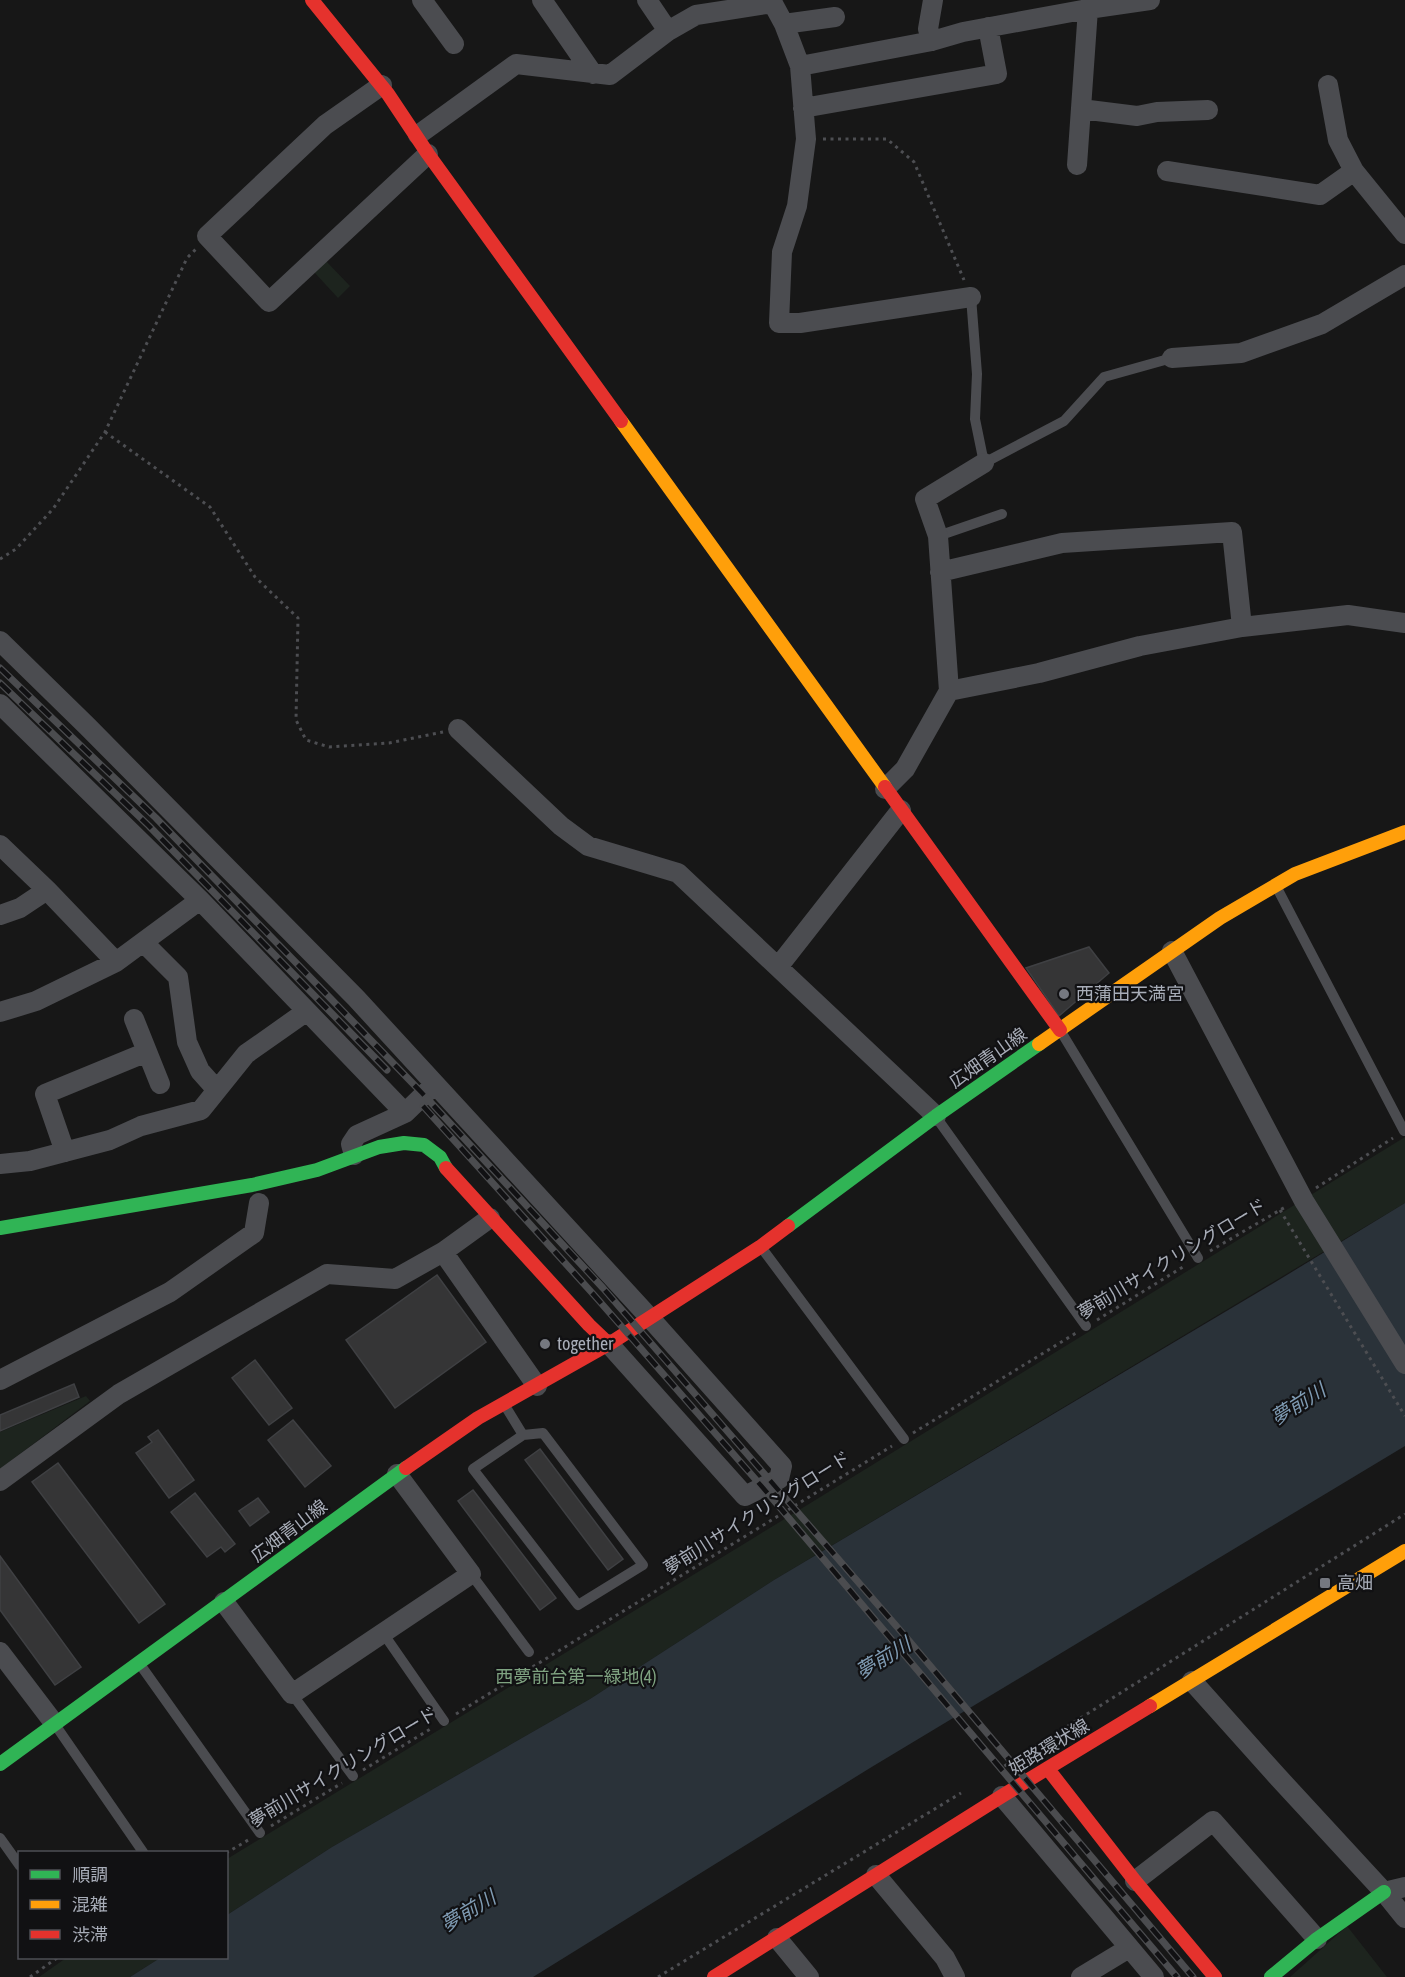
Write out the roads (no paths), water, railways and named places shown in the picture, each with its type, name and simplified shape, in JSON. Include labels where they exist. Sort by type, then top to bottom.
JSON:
[{"type":"main road","points":[[312,0],[382,85],[418,135],[428,154],[1060,1030]]},
{"type":"main road","name":"広畑青山線","points":[[0,1764],[397,1474],[478,1418],[609,1344],[760,1247],[936,1116],[1220,918],[1295,874],[1404,836]]},
{"type":"main road","points":[[0,1228],[252,1185],[317,1170],[379,1147],[404,1143],[424,1145],[440,1157],[446,1170],[588,1326],[609,1344]]},
{"type":"main road","points":[[405,1156],[422,1159],[446,1170]]},
{"type":"main road","name":"姫路環状線","points":[[714,1977],[1002,1796],[1404,1554]]},
{"type":"main road","points":[[1048,1769],[1135,1881],[1215,1977]]},
{"type":"main road","points":[[1270,1977],[1317,1939],[1384,1892]]},
{"type":"street","points":[[422,0],[454,44]]},
{"type":"street","points":[[542,0],[594,74]]},
{"type":"street","points":[[647,0],[668,31]]},
{"type":"street","points":[[932,41],[928,29],[933,0]]},
{"type":"street","points":[[800,66],[932,41],[988,27],[1150,0]]},
{"type":"street","points":[[418,135],[516,64],[610,75],[668,31],[696,15],[772,2],[784,24],[800,66],[806,139],[798,206],[782,252],[779,322],[800,323],[971,297]]},
{"type":"street","points":[[1077,165],[1088,9]]},
{"type":"street","points":[[784,24],[835,17]]},
{"type":"street","points":[[803,108],[997,74],[988,27]]},
{"type":"street","points":[[382,85],[325,125],[207,236],[269,302],[428,154]]},
{"type":"street","points":[[1328,86],[1338,140],[1354,171],[1405,234]]},
{"type":"street","points":[[1081,109],[1137,116],[1157,112],[1208,110]]},
{"type":"street","points":[[1167,171],[1320,195],[1354,171]]},
{"type":"street","points":[[1172,358],[1241,354],[1322,324],[1405,275]]},
{"type":"street","points":[[885,789],[905,769],[949,691],[938,536],[925,499],[984,463]]},
{"type":"street","points":[[940,572],[1062,543],[1232,532],[1242,627]]},
{"type":"street","points":[[949,691],[1039,673],[1140,646],[1242,627],[1348,615],[1405,623]]},
{"type":"street","points":[[0,641],[356,998],[650,1318],[782,1466],[779,1479],[745,1496],[609,1344]]},
{"type":"street","points":[[0,704],[200,900],[405,1113]]},
{"type":"street","points":[[458,729],[561,826],[588,846],[678,873],[936,1116]]},
{"type":"street","points":[[778,967],[901,810]]},
{"type":"street","points":[[0,844],[116,962]]},
{"type":"street","points":[[0,915],[20,908],[47,890]]},
{"type":"street","points":[[0,1012],[36,1002],[116,962],[200,900]]},
{"type":"street","points":[[143,942],[178,977],[187,1042],[200,1071],[217,1090]]},
{"type":"street","points":[[1172,951],[1303,1199],[1405,1364]]},
{"type":"street","points":[[0,1164],[30,1161],[110,1140],[141,1126],[201,1110],[246,1054],[307,1011]]},
{"type":"street","points":[[134,1019],[160,1084]]},
{"type":"street","points":[[65,1152],[45,1094],[147,1052]]},
{"type":"street","points":[[354,1155],[351,1144],[357,1135],[405,1113],[435,1084]]},
{"type":"street","points":[[0,1380],[170,1292],[254,1233],[258,1203]]},
{"type":"street","points":[[0,1481],[119,1394],[327,1274],[396,1279],[443,1252],[490,1218]]},
{"type":"street","points":[[443,1252],[537,1386]]},
{"type":"street","points":[[224,1602],[292,1694],[471,1574],[397,1474]]},
{"type":"street","points":[[0,1652],[54,1723]]},
{"type":"street","points":[[1192,1681],[1405,1918]]},
{"type":"street","points":[[1002,1796],[1154,1977]]},
{"type":"street","points":[[1135,1881],[1213,1821],[1317,1939]]},
{"type":"street","points":[[876,1875],[945,1958],[954,1977]]},
{"type":"street","points":[[1384,1892],[1405,1887]]},
{"type":"street","points":[[777,1938],[809,1977]]},
{"type":"street","points":[[1081,1977],[1130,1948]]},
{"type":"lane","points":[[971,297],[977,374],[975,419],[984,463],[1064,422],[1104,377],[1172,358]]},
{"type":"lane","points":[[938,536],[1002,514]]},
{"type":"lane","points":[[1275,886],[1404,1131]]},
{"type":"lane","points":[[1060,1030],[1198,1258]]},
{"type":"lane","points":[[936,1116],[1086,1326]]},
{"type":"lane","points":[[760,1247],[904,1439]]},
{"type":"lane","points":[[503,1404],[524,1435]]},
{"type":"lane","points":[[543,1433],[643,1564],[578,1605],[473,1469],[524,1435],[543,1433]]},
{"type":"lane","points":[[471,1574],[529,1652]]},
{"type":"lane","points":[[383,1633],[444,1721]]},
{"type":"lane","points":[[139,1662],[260,1833]]},
{"type":"lane","points":[[292,1694],[353,1776]]},
{"type":"lane","points":[[54,1723],[142,1851]]},
{"type":"lane","points":[[0,1838],[18,1863]]},
{"type":"water","name":"夢前川","points":[[1405,1203],[1405,1446],[870,1768],[533,1977],[130,1977],[158,1959],[228,1959],[228,1914],[332,1847],[590,1699],[774,1580]]},
{"type":"railway","points":[[0,668],[156,818],[422,1093],[603,1288],[905,1636],[1193,1977]]},
{"type":"railway","points":[[0,683],[149,826],[387,1070]]},
{"type":"railway","points":[[423,1106],[594,1295],[771,1497],[1177,1977]]},
{"type":"place","name":"西蒲田天満宮","points":[[1064,994]]},
{"type":"place","name":"together","points":[[545,1344]]},
{"type":"place","name":"高畑","points":[[1325,1583]]},
{"type":"park label","name":"西夢前台第一緑地(4)","points":[[576,1677]]}]
